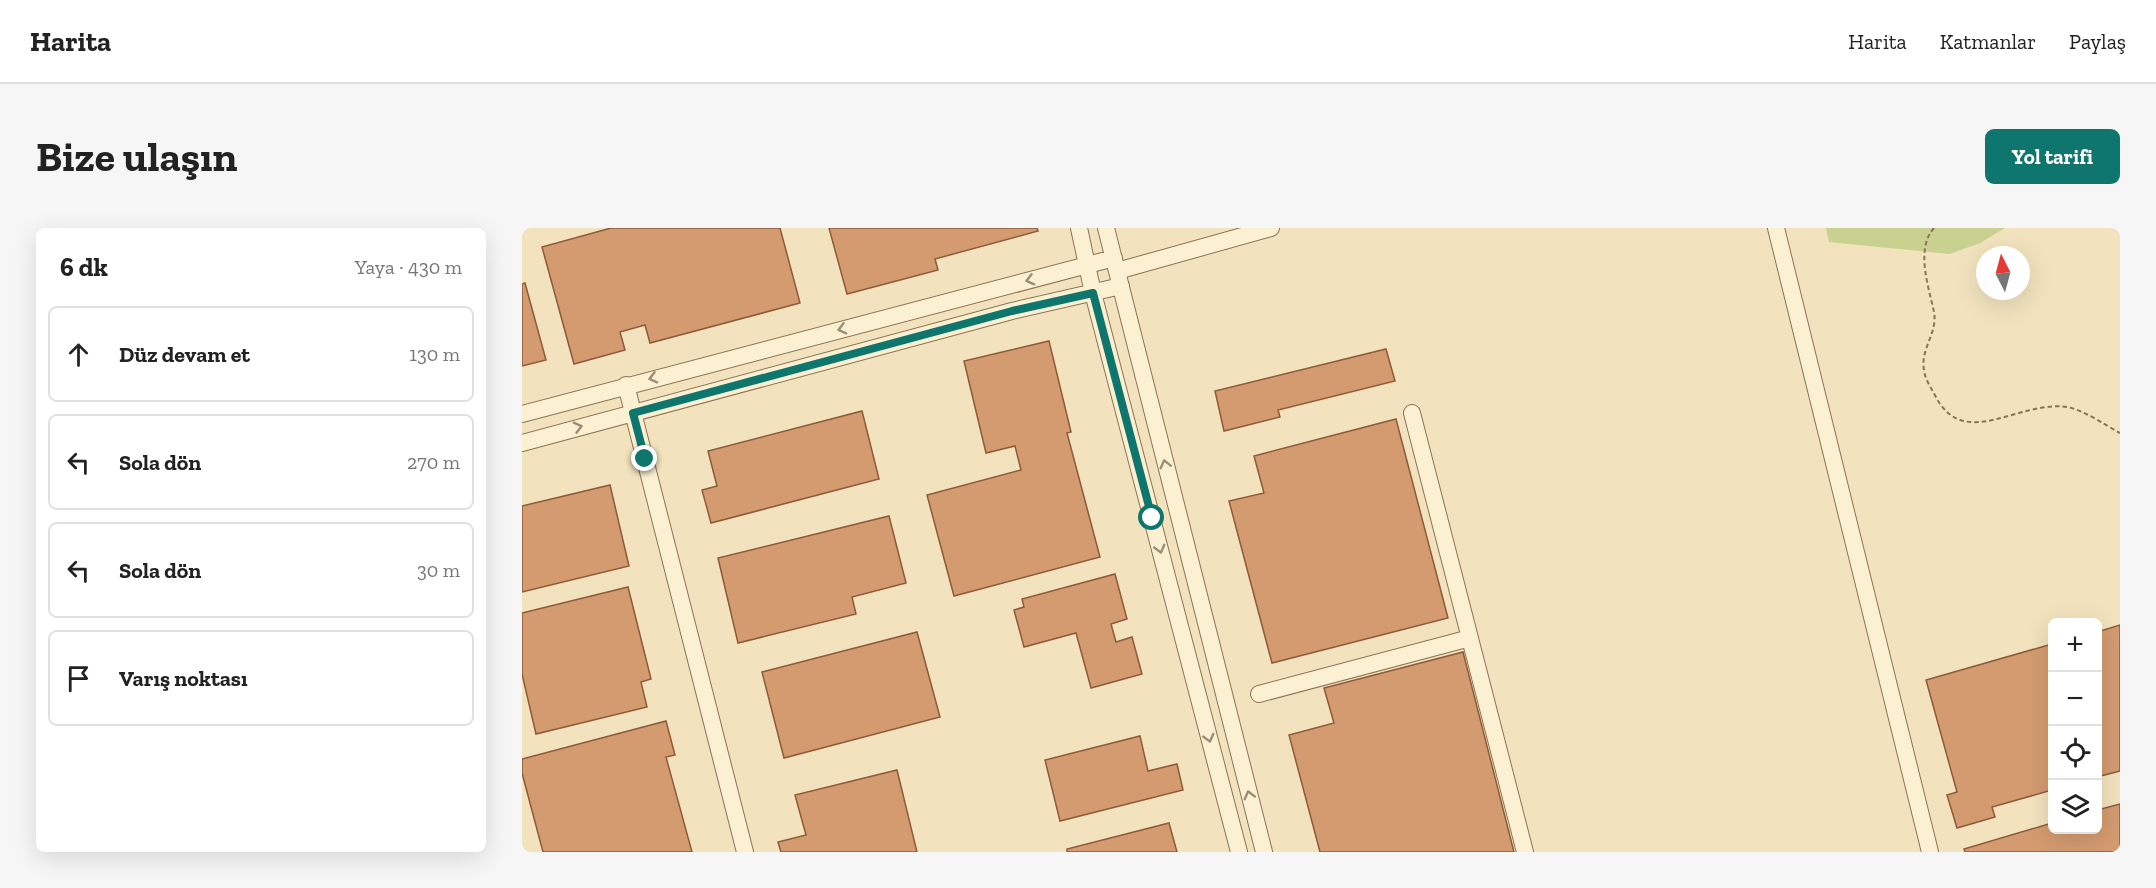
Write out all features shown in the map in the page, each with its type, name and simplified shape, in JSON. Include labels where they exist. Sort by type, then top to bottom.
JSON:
[{"type":"street","points":[[1079,228],[1093,293],[1239,852]]},
{"type":"street","points":[[1106,228],[1204,624],[1264,852]]},
{"type":"street","points":[[522,443],[1012,311],[1093,293],[1117,272],[1271,228]]},
{"type":"street","points":[[1776,228],[1930,852]]},
{"type":"street","points":[[522,414],[1087,265],[1117,272]]},
{"type":"street","points":[[626,386],[745,852]]},
{"type":"street","points":[[1412,413],[1526,852]]},
{"type":"street","points":[[1181,630],[1204,624]]},
{"type":"street","points":[[1260,694],[1470,638]]},
{"type":"path","points":[[1934,228],[1925,243],[1924,255],[1935,316],[1933,333],[1923,358],[1923,368],[1926,378],[1946,413],[1955,419],[1976,423],[2040,406],[2069,407],[2120,434]]},
{"type":"green space","points":[[1826,228],[2005,228],[1980,243],[1950,254],[1829,242]]},
{"type":"building","points":[[611,228],[780,228],[800,303],[650,343],[645,325],[620,332],[625,350],[574,364],[542,247]]},
{"type":"building","points":[[829,228],[1037,228],[1038,231],[935,259],[938,270],[847,294]]},
{"type":"building","points":[[525,283],[546,360],[522,366],[522,284]]},
{"type":"building","points":[[1049,341],[1071,432],[1067,433],[1100,557],[954,596],[927,495],[1021,470],[1015,446],[986,453],[964,361]]},
{"type":"building","points":[[1386,349],[1395,381],[1278,410],[1280,417],[1224,431],[1215,391]]},
{"type":"building","points":[[862,411],[879,479],[711,523],[702,490],[717,486],[708,451]]},
{"type":"building","points":[[1396,419],[1448,618],[1272,663],[1229,501],[1264,493],[1254,456]]},
{"type":"building","points":[[610,485],[629,566],[522,592],[522,506]]},
{"type":"building","points":[[889,516],[906,583],[852,597],[856,614],[738,643],[718,558]]},
{"type":"building","points":[[1115,574],[1127,619],[1111,624],[1116,642],[1132,637],[1142,674],[1091,688],[1076,633],[1024,647],[1014,610],[1024,607],[1022,599]]},
{"type":"building","points":[[628,587],[651,679],[641,682],[647,707],[536,734],[522,674],[522,613]]},
{"type":"building","points":[[2120,625],[2120,771],[2102,776],[2102,672],[2102,630]]},
{"type":"building","points":[[917,632],[940,717],[784,758],[762,672]]},
{"type":"building","points":[[2048,645],[2048,791],[1992,807],[1995,817],[1957,828],[1947,795],[1957,792],[1926,680]]},
{"type":"building","points":[[1463,652],[1514,852],[1320,852],[1289,735],[1334,723],[1324,688]]},
{"type":"building","points":[[666,721],[675,755],[666,757],[692,852],[543,852],[522,773],[522,759]]},
{"type":"building","points":[[1140,736],[1148,771],[1177,764],[1183,790],[1060,821],[1045,760]]},
{"type":"building","points":[[897,770],[917,852],[781,852],[778,842],[806,835],[795,795]]},
{"type":"building","points":[[2120,804],[2120,852],[1965,852],[1964,849],[2048,824],[2048,834],[2102,834],[2102,809]]},
{"type":"building","points":[[1169,823],[1177,852],[1067,852],[1067,849]]},
{"type":"route","points":[[645,459],[633,413],[1012,311],[1093,293],[1152,518]]}]
